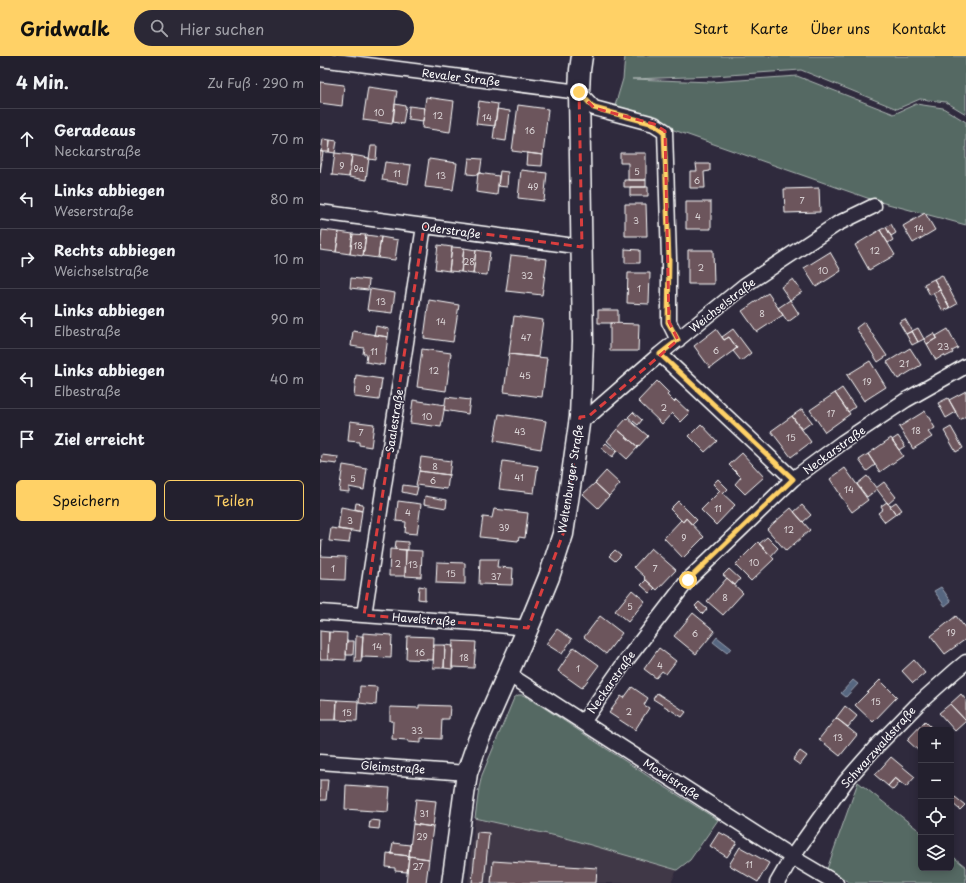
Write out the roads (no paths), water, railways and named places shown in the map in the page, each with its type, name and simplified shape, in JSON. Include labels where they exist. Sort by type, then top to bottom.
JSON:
[{"type":"main road","name":"Weltenburger Straße","points":[[452,883],[467,772],[478,741],[549,577],[563,534],[580,417],[583,341],[579,92],[582,56]]},
{"type":"street","name":"Revaler Straße","points":[[320,58],[579,92]]},
{"type":"street","points":[[579,92],[594,108],[654,124],[664,131],[669,259],[668,322],[678,340]]},
{"type":"street","name":"Weichselstraße","points":[[580,417],[589,416],[660,354],[745,286],[837,224],[874,206]]},
{"type":"street","name":"Oderstraße","points":[[320,212],[582,247]]},
{"type":"street","name":"Saalestraße","points":[[364,615],[424,226]]},
{"type":"street","points":[[660,354],[793,479]]},
{"type":"street","name":"Neckarstraße","points":[[583,722],[625,662],[688,580],[793,479],[843,442],[906,400],[966,366]]},
{"type":"street","name":"Havelstraße","points":[[320,612],[528,628]]},
{"type":"street","name":"Schwarzwaldstraße","points":[[777,883],[792,857],[846,781],[874,748],[918,704],[966,662]]},
{"type":"street","name":"Moselstraße","points":[[508,674],[792,857],[836,883]]},
{"type":"street","name":"Gleimstraße","points":[[320,762],[467,772]]},
{"type":"water","points":[[941,587],[951,601],[945,606],[934,591]]},
{"type":"water","points":[[717,637],[731,648],[727,653],[713,642]]},
{"type":"water","points":[[853,680],[858,684],[846,697],[841,693]]}]
